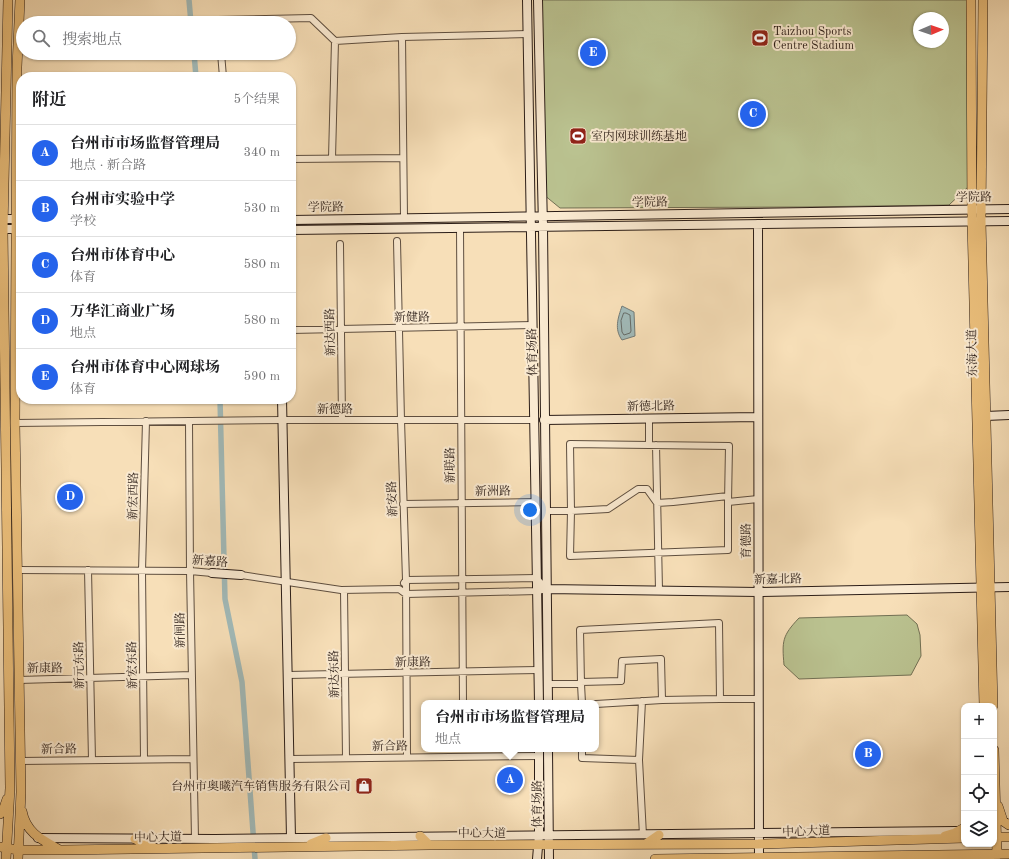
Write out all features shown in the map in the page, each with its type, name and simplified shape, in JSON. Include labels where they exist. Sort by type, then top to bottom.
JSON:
[{"type":"main road","points":[[6,859],[3,848],[10,788],[4,579],[1,229],[8,0]]},
{"type":"main road","points":[[19,16],[20,0]]},
{"type":"main road","points":[[527,0],[539,700]]},
{"type":"main road","name":"体育场路","points":[[538,0],[543,227],[548,700]]},
{"type":"main road","name":"东海大道","points":[[971,0],[976,209],[986,416],[984,703]]},
{"type":"main road","name":"东海大道","points":[[976,209],[983,0]]},
{"type":"main road","points":[[17,60],[17,72]]},
{"type":"main road","name":"学院路","points":[[296,220],[1009,209]]},
{"type":"main road","points":[[2,219],[16,223]]},
{"type":"main road","name":"东海大道","points":[[977,221],[986,587],[993,703]]},
{"type":"main road","name":"学院路","points":[[296,230],[1009,221]]},
{"type":"main road","name":"育德路","points":[[758,224],[759,858]]},
{"type":"main road","points":[[1,229],[16,225]]},
{"type":"main road","points":[[16,373],[15,423],[22,813],[31,832],[38,838],[61,850]]},
{"type":"main road","points":[[282,404],[291,838]]},
{"type":"main road","points":[[986,416],[1009,415]]},
{"type":"main road","name":"新德北路","points":[[544,420],[758,417]]},
{"type":"main road","name":"新嘉路","points":[[212,573],[241,575]]},
{"type":"main road","name":"新嘉北路","points":[[547,589],[758,592],[1009,587]]},
{"type":"main road","points":[[537,859],[539,835],[539,752]]},
{"type":"main road","name":"体育场路","points":[[548,752],[549,859]]},
{"type":"main road","points":[[0,814],[4,808],[10,788]]},
{"type":"main road","points":[[18,854],[21,792]]},
{"type":"main road","points":[[997,805],[1003,821],[1009,825]]},
{"type":"main road","points":[[259,843],[291,838],[758,834],[884,836],[961,832]]},
{"type":"main road","name":"中心大道","points":[[3,848],[18,854],[61,850],[158,849],[238,843],[306,846],[758,844],[884,836],[932,839],[961,832]]},
{"type":"main road","points":[[646,844],[659,835]]},
{"type":"main road","points":[[420,836],[429,845]]},
{"type":"main road","points":[[997,837],[1009,837]]},
{"type":"main road","points":[[38,838],[195,839],[238,843]]},
{"type":"main road","points":[[135,838],[158,849]]},
{"type":"main road","points":[[306,846],[326,838]]},
{"type":"main road","points":[[989,847],[992,857]]},
{"type":"main road","points":[[992,857],[994,847]]},
{"type":"main road","points":[[655,859],[868,856],[992,857],[1009,854]]},
{"type":"main road","points":[[868,856],[878,859]]},
{"type":"street","points":[[296,18],[311,18],[335,41],[402,37],[528,34]]},
{"type":"street","points":[[402,37],[404,218]]},
{"type":"street","points":[[332,158],[335,41]]},
{"type":"street","points":[[222,60],[223,72]]},
{"type":"street","points":[[296,158],[403,158]]},
{"type":"street","name":"新联路","points":[[460,228],[463,700]]},
{"type":"street","name":"新安路","points":[[397,241],[400,420],[406,580],[406,757]]},
{"type":"street","name":"新达西路","points":[[340,244],[342,420]]},
{"type":"street","name":"新健路","points":[[296,330],[533,325]]},
{"type":"street","points":[[649,418],[649,445]]},
{"type":"street","name":"新德路","points":[[15,423],[210,420],[534,420]]},
{"type":"street","name":"新宏西路","points":[[142,571],[146,421]]},
{"type":"street","name":"新闸路","points":[[190,421],[190,571],[195,839]]},
{"type":"street","points":[[570,444],[649,445],[729,446],[728,550],[570,556],[570,444]]},
{"type":"street","points":[[656,445],[657,553],[659,590]]},
{"type":"street","points":[[546,511],[608,509],[638,488],[647,489],[657,503]]},
{"type":"street","points":[[657,503],[758,499]]},
{"type":"street","name":"新洲路","points":[[403,504],[535,502]]},
{"type":"street","name":"新嘉路","points":[[18,570],[190,571],[212,573]]},
{"type":"street","name":"新元东路","points":[[88,570],[92,760]]},
{"type":"street","name":"新宏东路","points":[[142,571],[144,759]]},
{"type":"street","name":"新嘉路","points":[[241,575],[344,590],[399,588]]},
{"type":"street","points":[[536,578],[547,589],[537,591],[406,594],[399,588],[406,580],[536,578]]},
{"type":"street","name":"新达东路","points":[[344,590],[346,758]]},
{"type":"street","points":[[582,700],[580,630],[719,623],[720,699]]},
{"type":"street","points":[[548,684],[621,681],[622,661],[661,659],[662,700]]},
{"type":"street","name":"新康路","points":[[288,675],[538,670]]},
{"type":"street","name":"新康路","points":[[19,680],[192,675]]},
{"type":"street","points":[[599,704],[662,700],[758,699]]},
{"type":"street","points":[[642,701],[639,760],[642,835]]},
{"type":"street","name":"新合路","points":[[290,758],[463,756],[539,752]]},
{"type":"street","points":[[582,752],[582,758],[639,760]]},
{"type":"street","name":"新合路","points":[[20,761],[193,759]]},
{"type":"green space","points":[[537,0],[967,0],[969,186],[949,205],[560,208],[538,190]]},
{"type":"green space","points":[[907,615],[917,624],[920,635],[921,656],[911,675],[799,679],[784,665],[784,639],[786,634],[799,618]]},
{"type":"water","points":[[622,306],[634,312],[635,336],[622,340],[617,328]]},
{"type":"waterway","points":[[189,0],[190,16]]},
{"type":"waterway","points":[[195,60],[196,72]]},
{"type":"waterway","points":[[220,404],[225,599],[242,682],[255,859]]},
{"type":"place","name":"Taizhou Sports Centre Stadium","points":[[760,38]]},
{"type":"place","name":"台州市体育中心网球场","points":[[593,53]]},
{"type":"place","name":"台州市体育中心","points":[[753,114]]},
{"type":"place","name":"室内网球训练基地","points":[[578,136]]},
{"type":"place","name":"万华汇商业广场","points":[[70,497]]},
{"type":"place","name":"台州市实验中学","points":[[868,754]]},
{"type":"place","name":"台州市市场监督管理局","points":[[510,780]]},
{"type":"place","name":"台州市奥曦汽车销售服务有限公司","points":[[364,786]]}]
